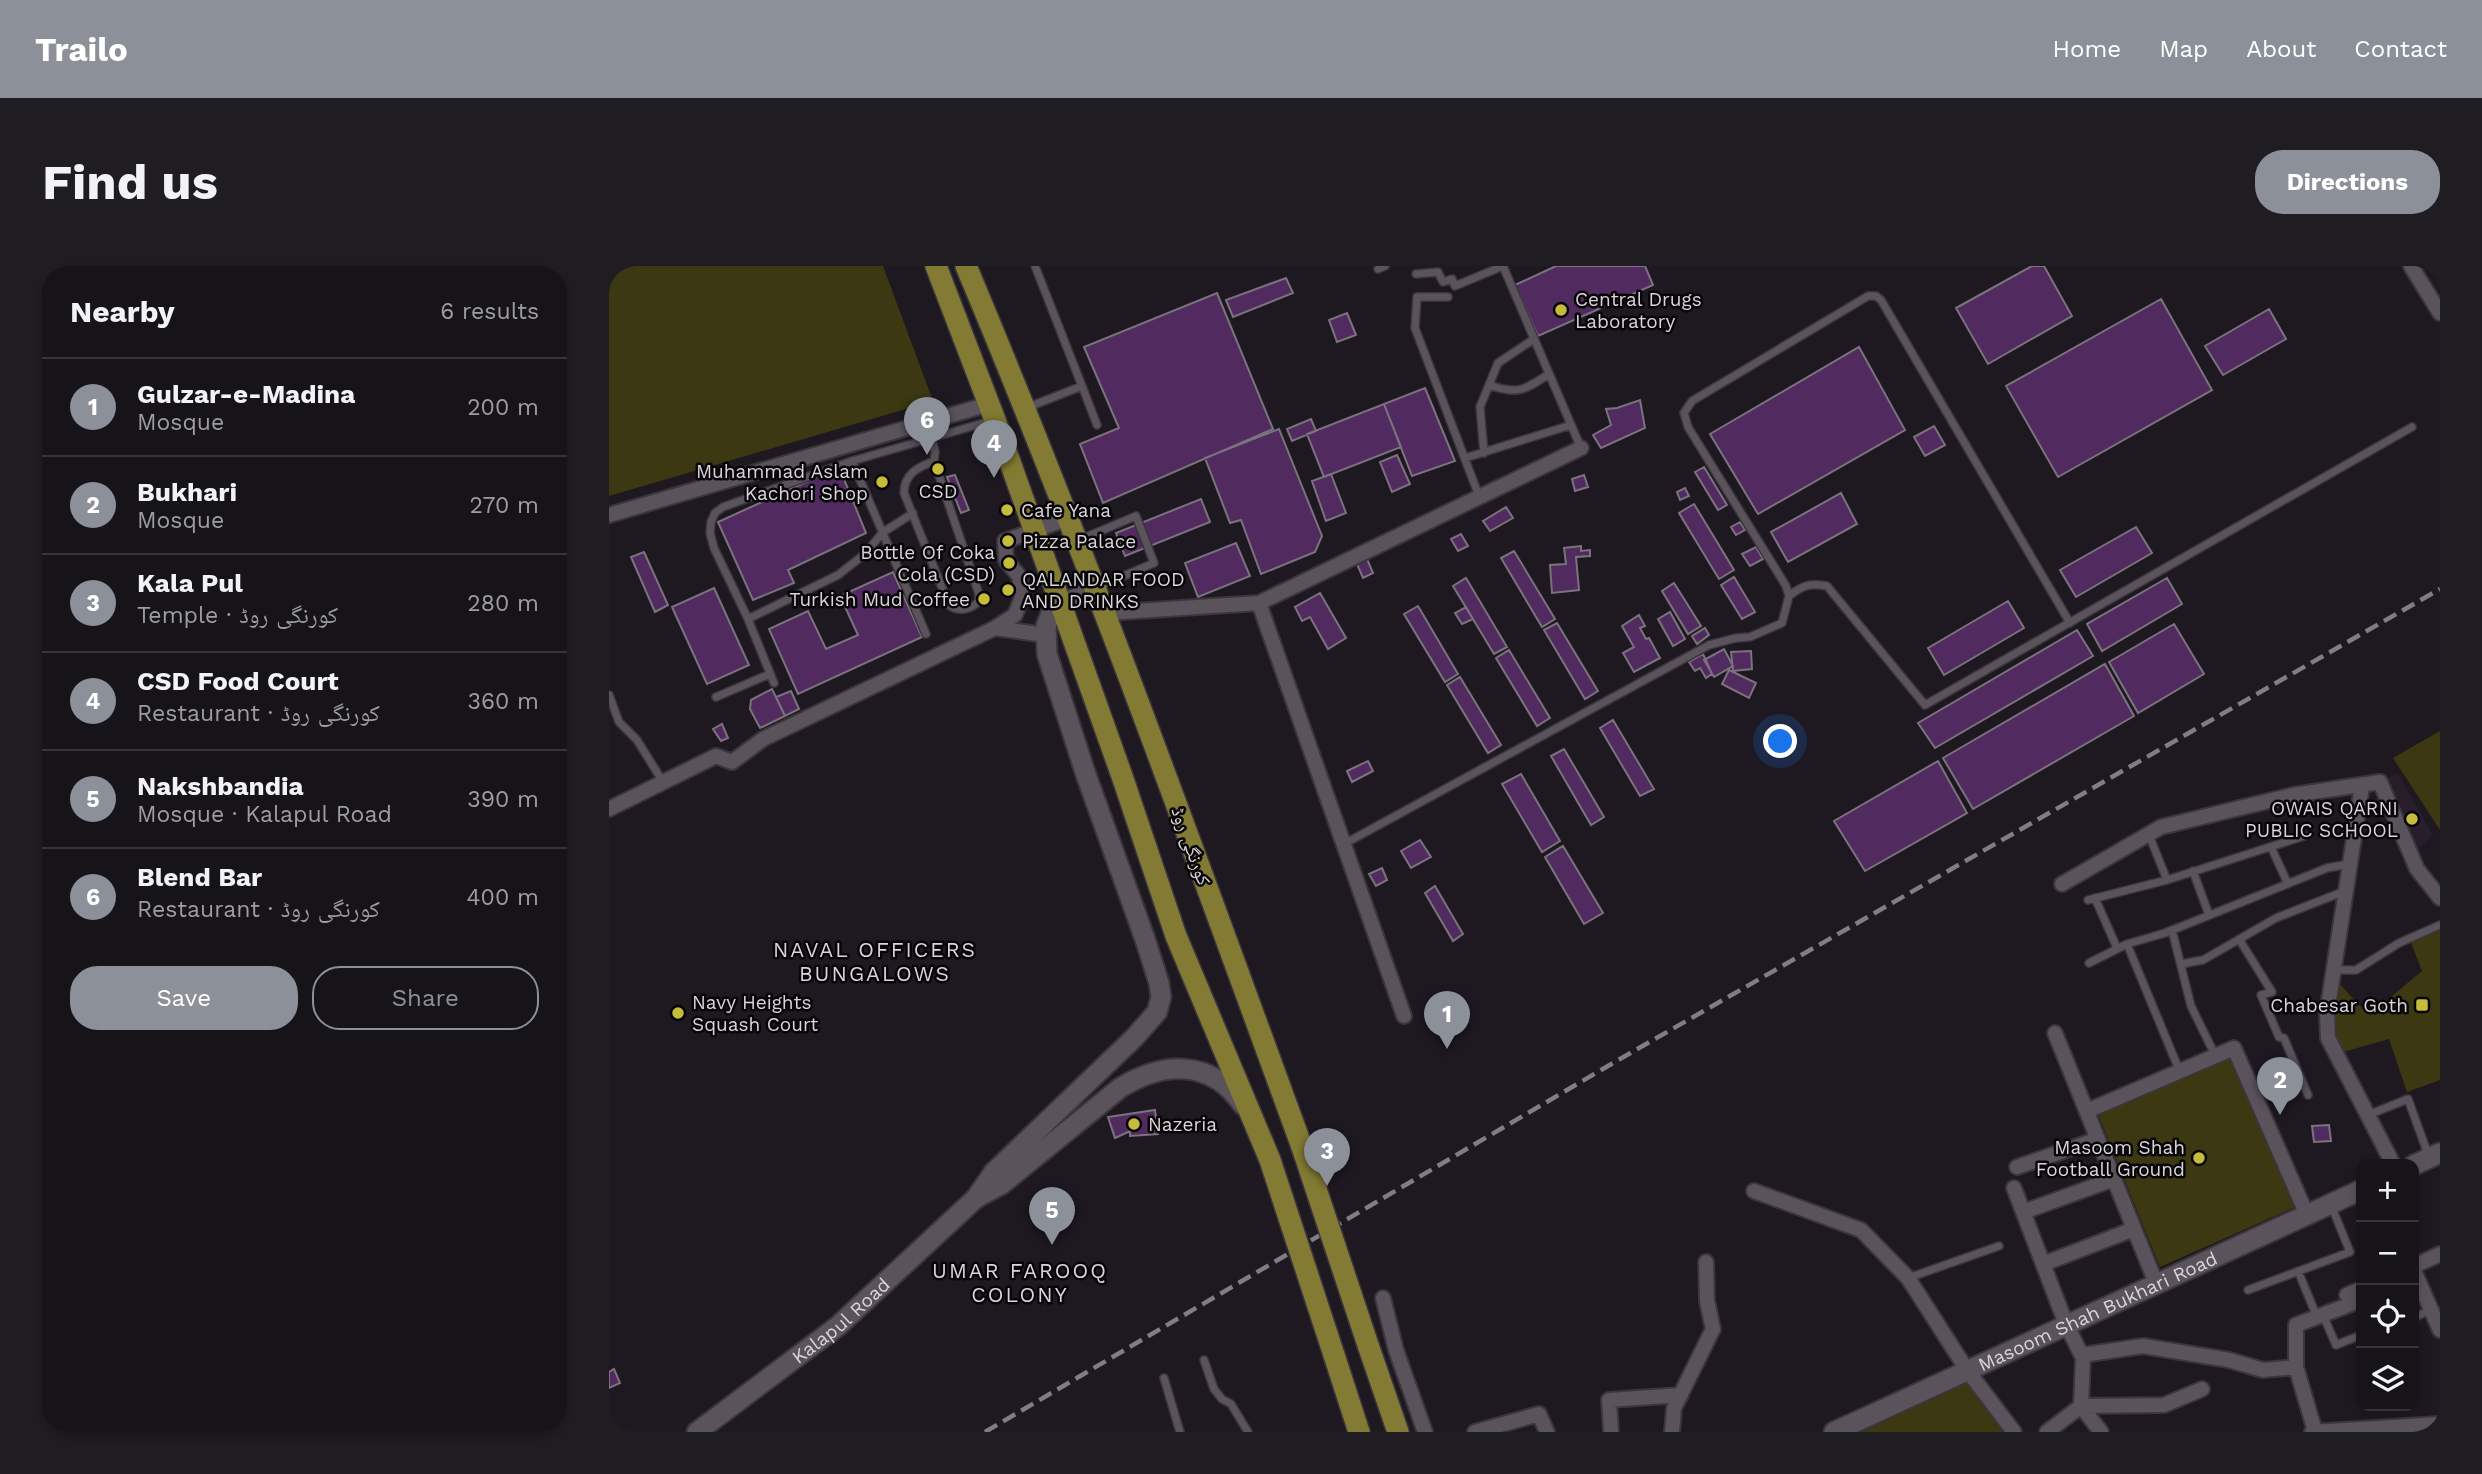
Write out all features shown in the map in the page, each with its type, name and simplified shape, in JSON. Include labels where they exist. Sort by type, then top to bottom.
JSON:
[{"type":"main road","points":[[936,266],[1035,531],[1176,936],[1270,1160],[1359,1432]]},
{"type":"main road","name":"کورنگی روڈ","points":[[966,266],[1097,588],[1301,1147],[1398,1432]]},
{"type":"street","points":[[2411,266],[2438,306]]},
{"type":"street","points":[[609,515],[992,412]]},
{"type":"street","points":[[1106,613],[1259,603],[1581,448]]},
{"type":"street","points":[[609,809],[716,756],[732,762],[764,739],[995,628],[1016,615],[1022,597],[1019,576],[1006,561],[1005,541],[1069,518]]},
{"type":"street","points":[[976,1198],[994,1172],[1151,1022],[1161,998],[1145,939],[1085,772],[1047,654],[1045,635],[1048,618],[1053,609],[1097,588]]},
{"type":"street","points":[[1259,603],[1404,1016]]},
{"type":"street","points":[[995,628],[1045,635]]},
{"type":"street","points":[[2062,884],[2161,827],[2280,799],[2380,782],[2417,869],[2440,898]]},
{"type":"street","points":[[2362,786],[2327,1013],[2327,1038],[2390,1159]]},
{"type":"street","points":[[2055,1033],[2156,1283]]},
{"type":"street","points":[[2087,1111],[2234,1048],[2307,1214]]},
{"type":"street","points":[[976,1198],[1002,1184],[1120,1088],[1144,1075],[1167,1069],[1188,1068],[1207,1074],[1223,1082],[1235,1093],[1254,1120]]},
{"type":"street","points":[[2017,1167],[2098,1139]]},
{"type":"street","points":[[2023,1212],[2114,1179]]},
{"type":"street","points":[[2014,1188],[2066,1324],[2082,1355],[2081,1406],[2101,1432]]},
{"type":"street","points":[[1754,1191],[1861,1230],[1908,1278],[1967,1370],[2014,1432]]},
{"type":"street","name":"Masoom Shah Bukhari Road","points":[[1835,1432],[2356,1192]]},
{"type":"street","name":"Kalapul Road","points":[[697,1432],[838,1326],[976,1198]]},
{"type":"street","points":[[2043,1264],[2134,1229]]},
{"type":"street","points":[[2419,1266],[2440,1254]]},
{"type":"street","points":[[1672,1432],[1675,1408],[1713,1329],[1707,1301],[1706,1262]]},
{"type":"street","points":[[2419,1281],[2440,1330]]},
{"type":"street","points":[[2356,1291],[2347,1295],[2351,1304],[2296,1325],[2296,1367],[2313,1432],[2440,1424]]},
{"type":"street","points":[[1383,1298],[1395,1350],[1425,1432]]},
{"type":"street","points":[[2082,1355],[2143,1346],[2229,1360],[2263,1370],[2296,1367]]},
{"type":"street","points":[[2047,1432],[2081,1406],[2164,1405],[2202,1389]]},
{"type":"street","points":[[1611,1432],[1609,1400],[1681,1395]]},
{"type":"street","points":[[1475,1432],[1539,1414],[1547,1432]]},
{"type":"lane","points":[[1035,266],[1097,425]]},
{"type":"lane","points":[[1416,274],[1438,272],[1443,282],[1451,279],[1455,286],[1503,266],[1581,448]]},
{"type":"lane","points":[[1344,844],[1709,645],[1750,637],[1782,623],[1789,596],[1786,586],[1688,427],[1684,413],[1692,401],[1868,296],[1876,296],[1881,300],[2070,622]]},
{"type":"lane","points":[[1448,297],[1417,297],[1415,328],[1480,497]]},
{"type":"lane","points":[[1483,453],[1480,407],[1498,363],[1534,339]]},
{"type":"lane","points":[[1489,385],[1507,391],[1524,390],[1549,374]]},
{"type":"lane","points":[[1026,408],[1081,387]]},
{"type":"lane","points":[[774,683],[748,619],[714,548],[711,533],[715,513],[723,507],[852,461],[932,438],[992,412]]},
{"type":"lane","points":[[1465,458],[1571,425]]},
{"type":"lane","points":[[1789,596],[1803,585],[1827,586],[1925,705],[2412,427]]},
{"type":"lane","points":[[932,438],[934,461],[979,594],[979,601],[975,605],[960,609],[949,605],[904,493],[906,479],[919,467],[934,461]]},
{"type":"lane","points":[[852,461],[926,634]]},
{"type":"lane","points":[[748,619],[838,575],[866,553],[882,533],[913,513]]},
{"type":"lane","points":[[1078,541],[1136,516],[1154,563],[1097,588]]},
{"type":"lane","points":[[716,696],[770,674]]},
{"type":"lane","points":[[610,699],[619,722],[637,740],[663,782]]},
{"type":"lane","points":[[2149,835],[2167,880]]},
{"type":"lane","points":[[2116,948],[2092,899],[2167,880],[2304,836]]},
{"type":"lane","points":[[2271,847],[2288,884]]},
{"type":"lane","points":[[2089,963],[2116,948],[2172,930],[2327,869],[2349,864]]},
{"type":"lane","points":[[2193,872],[2209,915]]},
{"type":"lane","points":[[2181,964],[2203,960],[2276,918],[2345,891]]},
{"type":"lane","points":[[2335,970],[2356,970],[2399,943],[2440,925]]},
{"type":"lane","points":[[2172,930],[2191,1006],[2215,1056]]},
{"type":"lane","points":[[2239,939],[2272,992],[2261,995],[2279,1037],[2284,1038],[2308,1095]]},
{"type":"lane","points":[[2127,944],[2180,1072]]},
{"type":"lane","points":[[2368,1115],[2408,1099],[2432,1158]]},
{"type":"lane","points":[[2248,1290],[2350,1252],[2330,1204]]},
{"type":"lane","points":[[1908,1278],[1999,1246]]},
{"type":"lane","points":[[2298,1271],[2336,1345],[2356,1337]]},
{"type":"lane","points":[[2419,1315],[2431,1309]]},
{"type":"lane","points":[[1204,1360],[1214,1388],[1222,1399],[1231,1404],[1248,1432]]},
{"type":"lane","points":[[1164,1378],[1180,1432]]},
{"type":"shaded area","points":[[609,266],[883,266],[933,401],[609,496]]},
{"type":"shaded area","points":[[2440,731],[2440,830],[2393,758]]},
{"type":"shaded area","name":"OWAIS QARNI PUBLIC SCHOOL","points":[[2398,774],[2433,835],[2416,851],[2383,780]]},
{"type":"shaded area","points":[[2440,925],[2440,1080],[2407,1092],[2389,1039],[2336,1054],[2327,1013],[2334,978],[2363,1009],[2374,1011],[2422,971],[2410,940]]},
{"type":"shaded area","name":"Masoom Shah Football Ground","points":[[2236,1051],[2302,1204],[2160,1267],[2097,1112]]},
{"type":"shaded area","points":[[1967,1370],[2014,1432],[1833,1432]]},
{"type":"building","name":"Central Drugs Laboratory","points":[[1556,266],[1645,266],[1653,285],[1538,336],[1515,285]]},
{"type":"building","points":[[2032,266],[2044,266],[2072,316],[1988,364],[1956,308]]},
{"type":"building","points":[[1286,278],[1293,293],[1233,317],[1226,300]]},
{"type":"building","points":[[1217,293],[1273,429],[1103,503],[1080,444],[1119,428],[1084,347]]},
{"type":"building","points":[[2161,299],[2212,390],[2058,477],[2006,386]]},
{"type":"building","points":[[2269,309],[2286,339],[2223,375],[2205,346]]},
{"type":"building","points":[[1347,313],[1356,335],[1337,342],[1329,320]]},
{"type":"building","points":[[1859,347],[1905,430],[1758,514],[1710,434]]},
{"type":"building","points":[[1425,388],[1455,461],[1412,476],[1384,404]]},
{"type":"building","points":[[1640,400],[1645,428],[1601,448],[1593,435],[1611,425],[1606,409]]},
{"type":"building","points":[[1384,404],[1401,447],[1324,477],[1307,434]]},
{"type":"building","points":[[1311,419],[1316,431],[1292,441],[1287,429]]},
{"type":"building","points":[[1934,426],[1945,445],[1925,456],[1914,437]]},
{"type":"building","points":[[1279,429],[1322,536],[1315,552],[1261,574],[1241,520],[1230,523],[1205,458]]},
{"type":"building","points":[[1397,455],[1410,484],[1392,492],[1380,462]]},
{"type":"building","points":[[839,467],[866,533],[788,570],[794,583],[753,600],[718,522]]},
{"type":"building","points":[[1704,467],[1727,505],[1718,510],[1695,472]]},
{"type":"building","points":[[1331,474],[1346,513],[1326,521],[1312,481]]},
{"type":"building","points":[[955,475],[969,510],[961,513],[947,477]]},
{"type":"building","points":[[1584,475],[1588,487],[1575,491],[1572,479]]},
{"type":"building","points":[[1685,488],[1689,496],[1680,500],[1677,492]]},
{"type":"building","points":[[1841,493],[1857,524],[1788,562],[1771,532]]},
{"type":"building","points":[[1201,499],[1210,522],[1125,556],[1116,533]]},
{"type":"building","points":[[1694,504],[1734,570],[1719,579],[1679,513]]},
{"type":"building","points":[[1506,507],[1513,518],[1490,531],[1483,521]]},
{"type":"building","points":[[1740,522],[1745,530],[1736,535],[1731,527]]},
{"type":"building","points":[[2136,527],[2152,553],[2076,597],[2060,570]]},
{"type":"building","points":[[1461,534],[1468,546],[1458,551],[1451,539]]},
{"type":"building","points":[[1236,543],[1250,576],[1198,597],[1185,563]]},
{"type":"building","points":[[1581,546],[1581,551],[1590,550],[1590,556],[1576,557],[1579,590],[1552,593],[1550,565],[1566,564],[1564,548]]},
{"type":"building","points":[[1756,547],[1763,559],[1750,566],[1742,554]]},
{"type":"building","points":[[1514,551],[1555,619],[1542,627],[1501,558]]},
{"type":"building","points":[[644,552],[668,605],[655,612],[631,557]]},
{"type":"building","points":[[1367,559],[1373,573],[1363,578],[1357,564]]},
{"type":"building","points":[[893,572],[922,637],[798,694],[769,629],[808,611],[826,649],[858,635],[840,596]]},
{"type":"building","points":[[1734,577],[1755,612],[1742,619],[1721,585]]},
{"type":"building","points":[[1466,578],[1507,647],[1494,654],[1453,586]]},
{"type":"building","points":[[2167,578],[2182,604],[2102,651],[2087,624]]},
{"type":"building","points":[[1674,583],[1701,626],[1688,634],[1662,591]]},
{"type":"building","points":[[714,588],[749,665],[707,684],[672,607]]},
{"type":"building","points":[[1320,593],[1346,638],[1328,649],[1310,617],[1302,621],[1295,607]]},
{"type":"building","points":[[2008,601],[2024,628],[1944,675],[1928,648]]},
{"type":"building","points":[[1418,606],[1458,674],[1445,682],[1404,614]]},
{"type":"building","points":[[1466,607],[1473,619],[1462,624],[1455,613]]},
{"type":"building","points":[[1670,612],[1685,639],[1673,646],[1658,619]]},
{"type":"building","points":[[1639,615],[1645,626],[1640,628],[1660,658],[1634,672],[1623,653],[1634,647],[1622,626]]},
{"type":"building","points":[[1557,623],[1598,691],[1585,699],[1544,630]]},
{"type":"building","points":[[2174,624],[2204,674],[2138,713],[2109,662]]},
{"type":"building","points":[[1705,628],[1709,635],[1697,644],[1692,636]]},
{"type":"building","points":[[2077,630],[2093,656],[1935,748],[1918,723]]},
{"type":"building","points":[[1724,649],[1733,666],[1714,677],[1704,660]]},
{"type":"building","points":[[1509,650],[1550,718],[1537,726],[1496,658]]},
{"type":"building","points":[[1751,651],[1752,669],[1733,671],[1731,652]]},
{"type":"building","points":[[1703,654],[1712,674],[1706,678],[1700,668],[1695,671],[1689,662]]},
{"type":"building","points":[[2105,664],[2134,716],[1973,809],[1943,758]]},
{"type":"building","points":[[1729,670],[1756,683],[1749,698],[1722,684]]},
{"type":"building","points":[[1460,677],[1501,745],[1488,753],[1447,685]]},
{"type":"building","points":[[772,689],[785,716],[760,728],[750,709],[751,700]]},
{"type":"building","points":[[791,691],[799,709],[785,716],[776,697]]},
{"type":"building","points":[[1613,720],[1654,789],[1640,796],[1600,728]]},
{"type":"building","points":[[722,724],[728,738],[721,741],[713,729]]},
{"type":"building","points":[[1564,749],[1604,817],[1591,825],[1551,756]]},
{"type":"building","points":[[1368,761],[1373,771],[1352,782],[1347,771]]},
{"type":"building","points":[[1938,761],[1967,813],[1865,871],[1834,821]]},
{"type":"building","points":[[1521,774],[1560,841],[1542,852],[1502,784]]},
{"type":"building","points":[[1420,840],[1431,857],[1411,868],[1401,851]]},
{"type":"building","points":[[1563,846],[1603,913],[1584,924],[1545,857]]},
{"type":"building","points":[[1382,868],[1387,880],[1376,886],[1369,874]]},
{"type":"building","points":[[1435,886],[1463,934],[1453,941],[1425,893]]},
{"type":"building","name":"Nazeria","points":[[1155,1110],[1158,1134],[1130,1136],[1130,1131],[1115,1138],[1108,1117]]},
{"type":"building","points":[[2329,1125],[2331,1141],[2314,1142],[2312,1126]]},
{"type":"building","points":[[614,1369],[620,1383],[609,1388],[609,1372]]},
{"type":"railway","points":[[985,1432],[1613,1063],[2440,589]]},
{"type":"place","name":"Central Drugs Laboratory","points":[[1561,310]]},
{"type":"place","name":"Blend Bar","points":[[927,455]]},
{"type":"place","name":"CSD","points":[[938,469]]},
{"type":"place","name":"CSD Food Court","points":[[994,478]]},
{"type":"place","name":"Muhammad Aslam Kachori Shop","points":[[882,482]]},
{"type":"place","name":"Cafe Yana","points":[[1007,510]]},
{"type":"place","name":"Pizza Palace","points":[[1008,541]]},
{"type":"place","name":"Bottle Of Coka Cola (CSD)","points":[[1009,563]]},
{"type":"place","name":"QALANDAR FOOD AND DRINKS","points":[[1008,590]]},
{"type":"place","name":"Turkish Mud Coffee","points":[[984,599]]},
{"type":"place","name":"OWAIS QARNI PUBLIC SCHOOL","points":[[2412,819]]},
{"type":"place","name":"Chabesar Goth","points":[[2422,1005]]},
{"type":"place","name":"Navy Heights Squash Court","points":[[678,1013]]},
{"type":"place","name":"Gulzar-e-Madina","points":[[1447,1049]]},
{"type":"place","name":"Bukhari","points":[[2280,1115]]},
{"type":"place","name":"Nazeria","points":[[1134,1124]]},
{"type":"place","name":"Masoom Shah Football Ground","points":[[2199,1158]]},
{"type":"place","name":"Kala Pul","points":[[1327,1186]]},
{"type":"place","name":"Nakshbandia","points":[[1052,1245]]},
{"type":"district","name":"NAVAL OFFICERS BUNGALOWS","points":[[875,961]]},
{"type":"district","name":"UMAR FAROOQ COLONY","points":[[1020,1282]]}]
